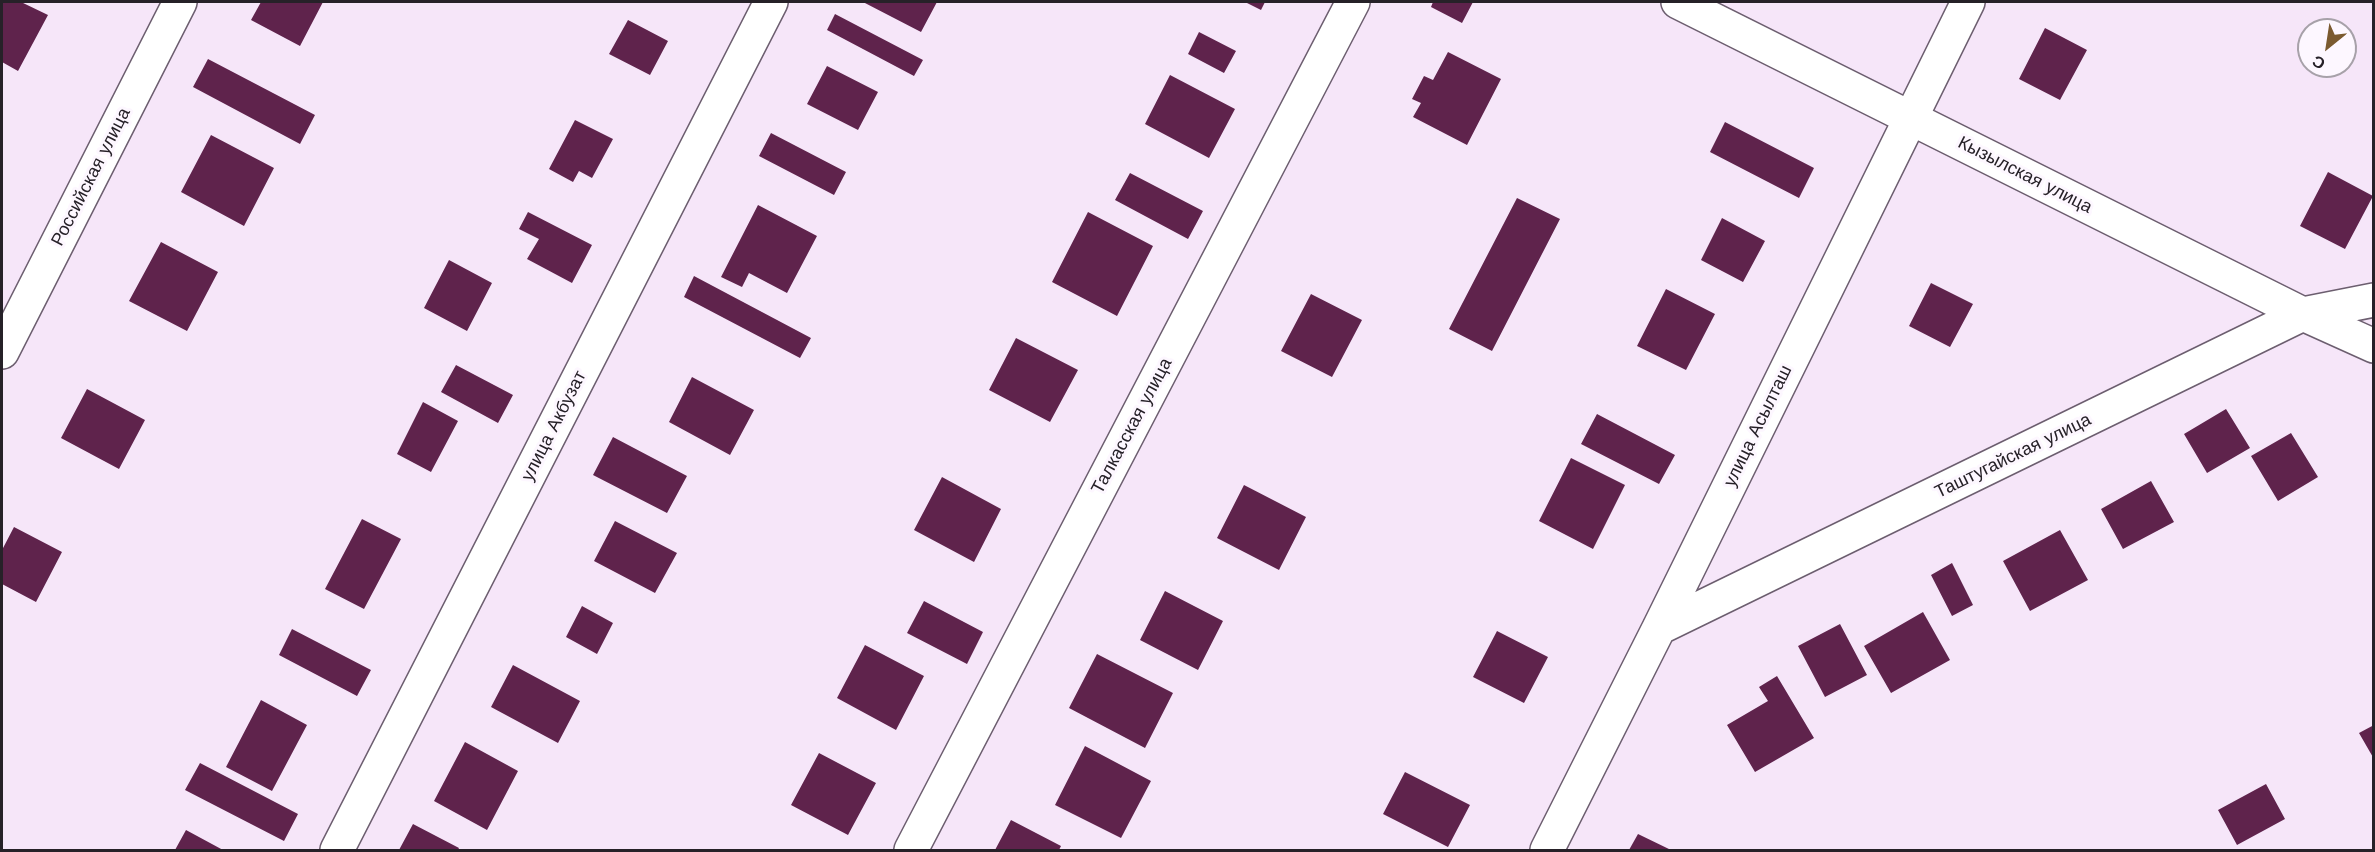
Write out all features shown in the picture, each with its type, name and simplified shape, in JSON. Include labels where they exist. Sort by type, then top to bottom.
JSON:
[{"type":"street","name":"Российская улица","points":[[2,352],[180,2]]},
{"type":"street","name":"улица Акбузат","points":[[337,850],[771,2]]},
{"type":"street","name":"Талкасская улица","points":[[911,850],[1353,2]]},
{"type":"street","name":"Кызылская улица","points":[[1678,2],[2303,314],[2373,346]]},
{"type":"street","name":"улица Асылташ","points":[[1547,850],[1968,2]]},
{"type":"street","name":"Таштугайская улица","points":[[1659,628],[2303,314],[2373,300]]},
{"type":"building","points":[[2,2],[21,2],[48,15],[18,71],[2,62]]},
{"type":"building","points":[[261,2],[323,2],[300,46],[251,20]]},
{"type":"building","points":[[863,2],[937,2],[921,32]]},
{"type":"building","points":[[1245,2],[1265,2],[1261,10]]},
{"type":"building","points":[[1433,2],[1473,2],[1462,23],[1431,7]]},
{"type":"building","points":[[835,14],[923,60],[914,76],[827,30]]},
{"type":"building","points":[[628,20],[668,41],[650,75],[609,54]]},
{"type":"building","points":[[2045,28],[2087,50],[2060,100],[2019,79]]},
{"type":"building","points":[[1199,32],[1236,51],[1224,73],[1188,54]]},
{"type":"building","points":[[1448,52],[1501,79],[1467,145],[1413,117],[1421,103],[1412,99],[1424,76],[1433,80]]},
{"type":"building","points":[[208,59],[315,115],[300,144],[193,87]]},
{"type":"building","points":[[827,66],[878,92],[858,130],[807,104]]},
{"type":"building","points":[[1170,75],[1235,109],[1209,158],[1145,124]]},
{"type":"building","points":[[575,120],[613,139],[592,178],[579,171],[573,182],[549,169]]},
{"type":"building","points":[[1725,122],[1814,168],[1799,198],[1710,152]]},
{"type":"building","points":[[771,133],[846,172],[834,195],[759,156]]},
{"type":"building","points":[[211,135],[274,168],[244,226],[181,192]]},
{"type":"building","points":[[2328,172],[2373,196],[2345,249],[2300,226]]},
{"type":"building","points":[[1130,173],[1203,211],[1188,239],[1115,200]]},
{"type":"building","points":[[1517,198],[1560,219],[1492,351],[1449,329]]},
{"type":"building","points":[[758,205],[817,236],[787,293],[749,273],[742,287],[721,277]]},
{"type":"building","points":[[528,212],[592,245],[572,283],[527,259],[539,239],[519,229]]},
{"type":"building","points":[[1088,212],[1153,246],[1117,316],[1052,282]]},
{"type":"building","points":[[1722,218],[1765,241],[1743,282],[1701,260]]},
{"type":"building","points":[[161,242],[218,272],[187,331],[129,301]]},
{"type":"building","points":[[449,260],[492,283],[467,331],[424,308]]},
{"type":"building","points":[[694,276],[811,338],[800,358],[684,297]]},
{"type":"building","points":[[1931,283],[1973,304],[1950,347],[1909,326]]},
{"type":"building","points":[[1666,289],[1715,314],[1686,370],[1637,346]]},
{"type":"building","points":[[1311,294],[1362,320],[1332,377],[1281,351]]},
{"type":"building","points":[[1016,338],[1078,370],[1050,422],[989,390]]},
{"type":"building","points":[[456,365],[513,395],[498,423],[441,392]]},
{"type":"building","points":[[692,377],[754,410],[730,455],[669,422]]},
{"type":"building","points":[[87,389],[145,420],[119,469],[61,438]]},
{"type":"building","points":[[423,402],[458,421],[431,472],[397,454]]},
{"type":"building","points":[[2226,409],[2250,448],[2207,473],[2184,434]]},
{"type":"building","points":[[1597,414],[1675,455],[1659,484],[1581,444]]},
{"type":"building","points":[[2291,433],[2318,477],[2278,501],[2251,456]]},
{"type":"building","points":[[613,437],[687,476],[667,513],[593,475]]},
{"type":"building","points":[[1571,458],[1625,485],[1593,549],[1539,521]]},
{"type":"building","points":[[942,477],[1001,509],[974,562],[914,530]]},
{"type":"building","points":[[2151,481],[2174,522],[2123,549],[2101,509]]},
{"type":"building","points":[[1244,485],[1306,517],[1279,570],[1217,538]]},
{"type":"building","points":[[362,519],[401,539],[364,609],[325,589]]},
{"type":"building","points":[[615,521],[677,553],[655,593],[594,561]]},
{"type":"building","points":[[14,527],[62,552],[36,602],[2,584],[2,550]]},
{"type":"building","points":[[2060,530],[2088,580],[2030,611],[2003,561]]},
{"type":"building","points":[[1952,563],[1973,605],[1952,616],[1931,575]]},
{"type":"building","points":[[1165,591],[1223,621],[1198,670],[1140,640]]},
{"type":"building","points":[[924,601],[983,632],[967,664],[907,633]]},
{"type":"building","points":[[582,606],[613,623],[597,654],[566,637]]},
{"type":"building","points":[[1923,612],[1950,660],[1891,693],[1864,646]]},
{"type":"building","points":[[1840,624],[1867,675],[1825,697],[1798,646]]},
{"type":"building","points":[[292,629],[371,670],[357,696],[279,655]]},
{"type":"building","points":[[1497,631],[1548,657],[1524,703],[1473,677]]},
{"type":"building","points":[[865,645],[924,676],[896,730],[837,698]]},
{"type":"building","points":[[1097,654],[1173,693],[1145,748],[1069,708]]},
{"type":"building","points":[[513,665],[580,701],[558,743],[491,707]]},
{"type":"building","points":[[1777,676],[1814,738],[1755,772],[1727,725],[1768,701],[1759,687]]},
{"type":"building","points":[[261,700],[307,725],[272,791],[226,767]]},
{"type":"building","points":[[2374,725],[2374,759],[2359,733]]},
{"type":"building","points":[[465,742],[518,771],[487,830],[434,801]]},
{"type":"building","points":[[1085,746],[1151,781],[1121,838],[1055,805]]},
{"type":"building","points":[[819,753],[876,783],[848,835],[791,805]]},
{"type":"building","points":[[200,763],[298,814],[284,841],[185,790]]},
{"type":"building","points":[[1405,772],[1470,805],[1448,847],[1383,814]]},
{"type":"building","points":[[2266,784],[2285,819],[2237,845],[2218,810]]},
{"type":"building","points":[[1011,820],[1061,846],[1059,850],[995,850]]},
{"type":"building","points":[[413,824],[459,848],[458,850],[399,850]]},
{"type":"building","points":[[186,830],[223,850],[175,850]]},
{"type":"building","points":[[1638,834],[1671,850],[1629,850]]}]
